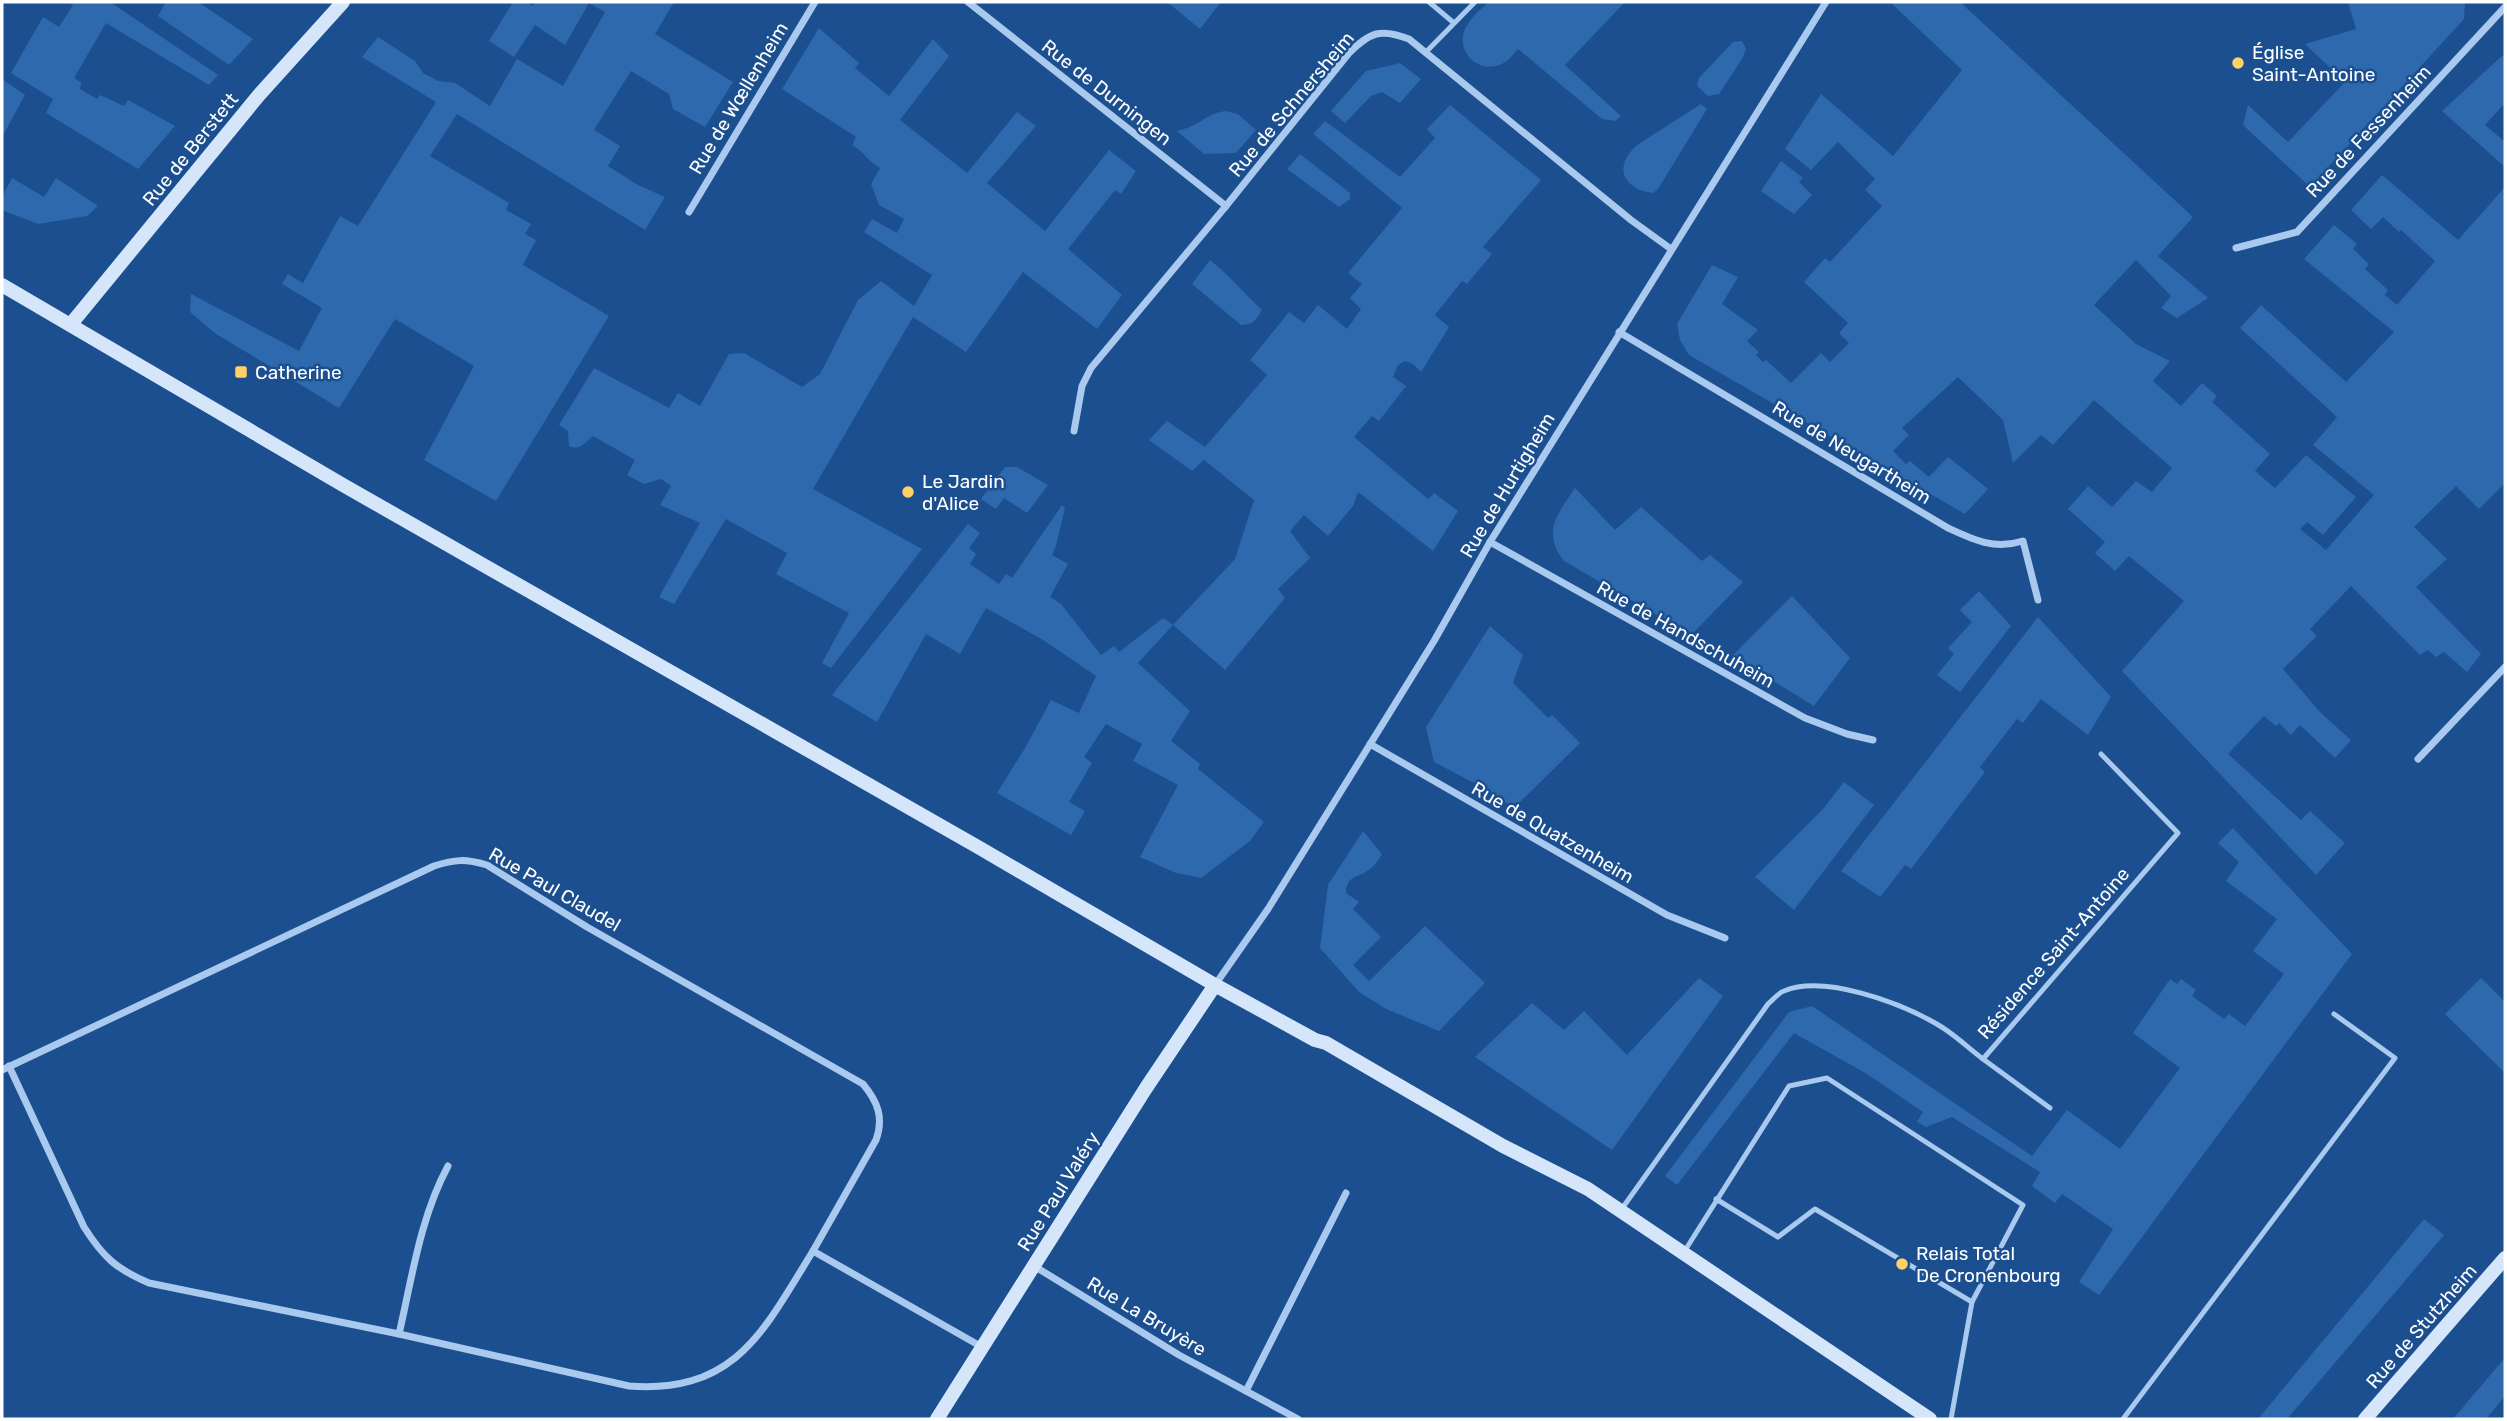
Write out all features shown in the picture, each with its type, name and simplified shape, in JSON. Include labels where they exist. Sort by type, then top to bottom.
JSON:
[{"type":"main road","name":"Rue de Berstett","points":[[71,324],[259,95],[343,2]]},
{"type":"main road","points":[[2,285],[343,485],[1215,985],[1315,1040],[1326,1043],[1503,1146],[1588,1189],[1930,1419]]},
{"type":"main road","name":"Rue Paul Valéry","points":[[937,1419],[1146,1088],[1215,985]]},
{"type":"main road","name":"Rue de Stutzheim","points":[[2365,1419],[2505,1258]]},
{"type":"street","name":"Rue de Wœllenheim","points":[[689,212],[815,2]]},
{"type":"street","name":"Rue de Durningen","points":[[968,2],[1226,206]]},
{"type":"street","name":"Rue de Hurtigheim","points":[[1215,985],[1268,909],[1434,641],[1490,542],[1619,332],[1826,2]]},
{"type":"street","name":"Rue de Fessenheim","points":[[2236,248],[2297,232],[2505,7]]},
{"type":"street","name":"Rue de Schnersheim","points":[[1074,430],[1082,386],[1091,368],[1349,53],[1363,40],[1378,33],[1393,33],[1409,38],[1671,249]]},
{"type":"street","name":"Rue de Neugartheim","points":[[1619,332],[1948,528],[1993,546],[2023,541],[2038,600]]},
{"type":"street","name":"Rue de Handschuheim","points":[[1490,542],[1805,718],[1847,734],[1873,740]]},
{"type":"street","points":[[2418,759],[2505,667]]},
{"type":"street","name":"Rue de Quatzenheim","points":[[1370,744],[1667,915],[1725,938]]},
{"type":"street","name":"Rue Paul Claudel","points":[[454,859],[469,859],[487,865],[587,927],[863,1084],[874,1098],[881,1126],[876,1140],[813,1251],[775,1312],[749,1347],[730,1363],[707,1376],[679,1385],[653,1388],[149,1283],[127,1273],[109,1261],[84,1227],[6,1068],[435,866],[454,859]]},
{"type":"street","points":[[399,1334],[427,1215],[434,1193],[448,1167]]},
{"type":"street","points":[[1245,1391],[1346,1193]]},
{"type":"street","points":[[813,1251],[982,1348]]},
{"type":"street","name":"Rue La Bruyère","points":[[1034,1265],[1179,1356],[1298,1419]]},
{"type":"lane","points":[[1429,2],[1454,23]]},
{"type":"lane","points":[[1426,52],[1475,2]]},
{"type":"lane","name":"Résidence Saint-Antoine","points":[[1621,1211],[1768,1004],[1783,991],[1804,986],[1833,988],[1911,1010],[1938,1024],[1983,1059],[2178,833],[2101,754]]},
{"type":"lane","points":[[2123,1419],[2395,1058],[2334,1014]]},
{"type":"lane","points":[[1983,1059],[2050,1108]]},
{"type":"lane","points":[[1683,1253],[1789,1086],[1827,1078],[2023,1205],[1972,1302],[1951,1419]]},
{"type":"lane","points":[[1716,1199],[1779,1237],[1815,1209],[1972,1302]]},
{"type":"shaded area","points":[[69,2],[110,2],[218,75],[209,85],[106,23],[74,78],[81,82],[80,89],[97,99],[100,95],[124,106],[128,100],[175,126],[138,169],[46,113],[53,99],[11,73],[43,17],[59,27],[73,5]]},
{"type":"shaded area","points":[[166,2],[198,2],[253,39],[229,65],[158,16]]},
{"type":"shaded area","points":[[513,2],[527,2],[533,6],[536,2],[674,2],[655,34],[733,82],[705,127],[673,109],[669,94],[631,71],[594,130],[620,146],[608,166],[638,185],[665,197],[645,230],[457,114],[430,156],[509,203],[506,210],[531,224],[525,234],[536,240],[523,265],[609,316],[496,501],[424,460],[474,366],[395,319],[339,408],[216,334],[190,312],[191,294],[299,351],[322,308],[282,284],[288,274],[303,283],[340,216],[358,226],[436,102],[362,57],[378,37],[415,61],[423,73],[438,81],[455,83],[490,106],[517,59],[563,86],[605,12],[589,3],[565,45],[535,25],[514,57],[489,41]]},
{"type":"shaded area","points":[[1167,2],[1221,2],[1200,29]]},
{"type":"shaded area","points":[[1489,2],[1625,2],[1565,65],[1621,116],[1615,121],[1602,119],[1518,49],[1506,62],[1496,66],[1480,65],[1468,56],[1463,42],[1466,27]]},
{"type":"shaded area","points":[[1890,2],[1960,2],[2193,217],[2158,256],[2208,298],[2177,318],[2161,308],[2171,296],[2136,260],[2094,305],[2136,344],[2170,361],[2153,381],[2181,406],[2202,383],[2217,396],[2212,402],[2270,454],[2255,471],[2275,488],[2306,455],[2356,497],[2323,535],[2307,522],[2300,529],[2326,550],[2374,495],[2313,445],[2337,417],[2240,328],[2261,305],[2346,382],[2394,332],[2304,259],[2334,225],[2357,244],[2353,249],[2369,264],[2365,269],[2388,290],[2385,295],[2397,305],[2435,261],[2383,217],[2371,229],[2351,210],[2382,175],[2458,240],[2505,187],[2505,483],[2479,509],[2456,486],[2414,527],[2447,559],[2416,587],[2481,654],[2467,672],[2444,652],[2436,657],[2428,650],[2420,655],[2351,586],[2310,629],[2317,636],[2283,669],[2321,713],[2351,740],[2335,758],[2300,725],[2291,735],[2279,723],[2276,726],[2264,716],[2228,754],[2301,820],[2310,811],[2345,843],[2316,875],[2122,671],[2184,601],[2129,556],[2115,571],[2095,553],[2105,542],[2068,509],[2088,486],[2112,507],[2136,481],[2152,492],[2172,468],[2094,400],[2053,445],[2041,435],[2013,463],[2003,420],[1958,377],[1902,428],[1909,435],[1893,451],[1906,464],[1910,461],[1929,477],[1948,457],[1988,489],[1965,514],[1689,355],[1680,340],[1677,324],[1712,265],[1738,277],[1722,304],[1758,330],[1747,341],[1759,352],[1756,355],[1763,362],[1766,360],[1791,383],[1821,353],[1830,362],[1849,343],[1839,333],[1848,323],[1804,282],[1825,258],[1830,262],[1882,206],[1865,190],[1875,179],[1838,142],[1811,170],[1785,149],[1821,94],[1893,156],[1962,70]]},
{"type":"shaded area","points":[[2348,2],[2465,2],[2464,19],[2310,187],[2243,125],[2248,105],[2288,142],[2345,82],[2305,44],[2356,29]]},
{"type":"shaded area","points":[[819,28],[859,63],[855,68],[889,96],[933,39],[949,56],[900,120],[967,173],[1017,112],[1036,126],[987,183],[1045,231],[1109,150],[1136,171],[1121,194],[1115,190],[1068,249],[1122,295],[1097,329],[1023,272],[966,352],[913,317],[813,489],[922,549],[831,668],[822,663],[849,613],[776,574],[787,553],[726,519],[674,604],[659,597],[700,523],[660,505],[671,486],[661,479],[644,484],[627,475],[635,460],[593,436],[579,447],[569,446],[568,431],[559,425],[594,368],[669,408],[678,393],[700,406],[729,354],[744,353],[802,387],[820,374],[858,300],[881,281],[914,306],[932,275],[864,232],[872,219],[897,233],[904,219],[879,205],[871,184],[880,168],[852,145],[856,137],[782,89]]},
{"type":"shaded area","points":[[1742,41],[1746,49],[1742,59],[1719,94],[1708,96],[1697,86],[1699,78],[1733,42]]},
{"type":"shaded area","points":[[2503,55],[2505,103],[2485,125],[2505,142],[2505,167],[2442,111]]},
{"type":"shaded area","points":[[1400,63],[1421,79],[1400,103],[1382,92],[1371,96],[1345,123],[1331,111],[1366,71]]},
{"type":"shaded area","points":[[2,79],[25,95],[2,137]]},
{"type":"shaded area","points":[[1701,104],[1707,109],[1658,189],[1653,193],[1642,191],[1628,182],[1623,168],[1637,145]]},
{"type":"shaded area","points":[[1450,105],[1541,180],[1483,247],[1492,254],[1467,284],[1462,281],[1435,315],[1449,327],[1421,372],[1405,361],[1398,365],[1393,377],[1406,386],[1379,421],[1372,416],[1354,437],[1428,499],[1434,493],[1458,511],[1433,551],[1358,492],[1353,506],[1328,536],[1304,515],[1290,531],[1310,558],[1278,589],[1285,598],[1225,670],[1173,625],[1235,559],[1254,500],[1204,460],[1192,471],[1149,440],[1167,421],[1205,447],[1267,375],[1250,360],[1289,312],[1304,323],[1318,305],[1347,329],[1361,309],[1350,298],[1362,284],[1348,273],[1402,208],[1313,134],[1325,121],[1400,177],[1435,138],[1427,129]]},
{"type":"shaded area","points":[[1225,111],[1238,114],[1256,130],[1236,153],[1204,154],[1177,131],[1212,115]]},
{"type":"shaded area","points":[[1300,154],[1350,193],[1350,199],[1339,207],[1287,169]]},
{"type":"shaded area","points":[[1781,161],[1803,178],[1799,182],[1812,195],[1794,214],[1761,191]]},
{"type":"shaded area","points":[[12,178],[44,197],[56,178],[98,206],[87,216],[38,224],[2,210],[2,197]]},
{"type":"shaded area","points":[[1210,260],[1262,310],[1254,321],[1241,325],[1192,284]]},
{"type":"shaded area","points":[[1005,467],[1017,467],[1048,485],[1027,513],[1004,498],[996,509],[981,499]]},
{"type":"shaded area","points":[[1575,488],[1615,530],[1641,507],[1702,561],[1710,555],[1743,582],[1691,635],[1564,561],[1554,541],[1554,523]]},
{"type":"shaded area","points":[[1062,505],[1065,508],[1052,555],[1068,564],[1050,597],[1061,604],[1101,655],[1114,646],[1119,652],[1163,618],[1173,625],[1138,663],[1190,711],[1171,741],[1200,764],[1198,769],[1264,822],[1250,841],[1201,878],[1176,873],[1140,857],[1178,785],[1133,761],[1142,744],[1106,724],[1084,757],[1092,763],[1069,802],[1085,811],[1071,835],[997,793],[1051,700],[1079,713],[1096,676],[1043,640],[986,608],[960,654],[926,634],[877,722],[832,695],[968,524],[980,533],[969,548],[976,554],[970,564],[999,584],[1006,574],[1012,578]]},
{"type":"shaded area","points":[[1979,591],[2011,626],[1960,692],[1937,675],[1954,654],[1948,648],[1972,622],[1960,610]]},
{"type":"shaded area","points":[[1792,596],[1850,658],[1814,706],[1732,656]]},
{"type":"shaded area","points":[[2038,617],[2111,697],[2088,735],[2041,699],[2023,723],[2017,719],[1980,767],[1985,772],[1911,869],[1905,865],[1880,897],[1841,871]]},
{"type":"shaded area","points":[[1490,626],[1523,655],[1513,683],[1548,718],[1552,715],[1580,743],[1514,808],[1434,762],[1426,727]]},
{"type":"shaded area","points":[[1844,782],[1874,805],[1794,910],[1755,877],[1823,809]]},
{"type":"shaded area","points":[[2233,828],[2352,954],[2099,1295],[2079,1282],[2113,1229],[2062,1194],[2055,1203],[2032,1186],[2040,1172],[1952,1117],[1926,1127],[1917,1122],[1923,1112],[1867,1074],[1794,1033],[1677,1185],[1665,1176],[1789,1012],[1812,1006],[2032,1156],[2067,1110],[2120,1149],[2180,1068],[2133,1033],[2170,979],[2177,984],[2181,979],[2196,990],[2192,996],[2224,1019],[2229,1014],[2245,1026],[2284,974],[2253,951],[2277,919],[2226,881],[2239,862],[2218,843]]},
{"type":"shaded area","points":[[1363,831],[1382,854],[1370,869],[1348,883],[1346,893],[1359,902],[1353,909],[1381,937],[1353,965],[1369,981],[1425,926],[1485,983],[1439,1031],[1386,1009],[1359,992],[1320,948],[1328,885]]},
{"type":"shaded area","points":[[1699,978],[1723,996],[1612,1150],[1475,1057],[1532,1003],[1564,1030],[1584,1011],[1627,1055]]},
{"type":"shaded area","points":[[2481,978],[2505,1002],[2505,1073],[2445,1014]]},
{"type":"shaded area","points":[[2424,1219],[2444,1235],[2287,1419],[2258,1419]]},
{"type":"shaded area","points":[[2503,1360],[2505,1396],[2486,1419],[2453,1419]]},
{"type":"place","name":"Église Saint-Antoine","points":[[2238,63]]},
{"type":"place","name":"Catherine","points":[[241,372]]},
{"type":"place","name":"Le Jardin d'Alice","points":[[908,492]]},
{"type":"place","name":"Relais Total De Cronenbourg","points":[[1902,1264]]}]
